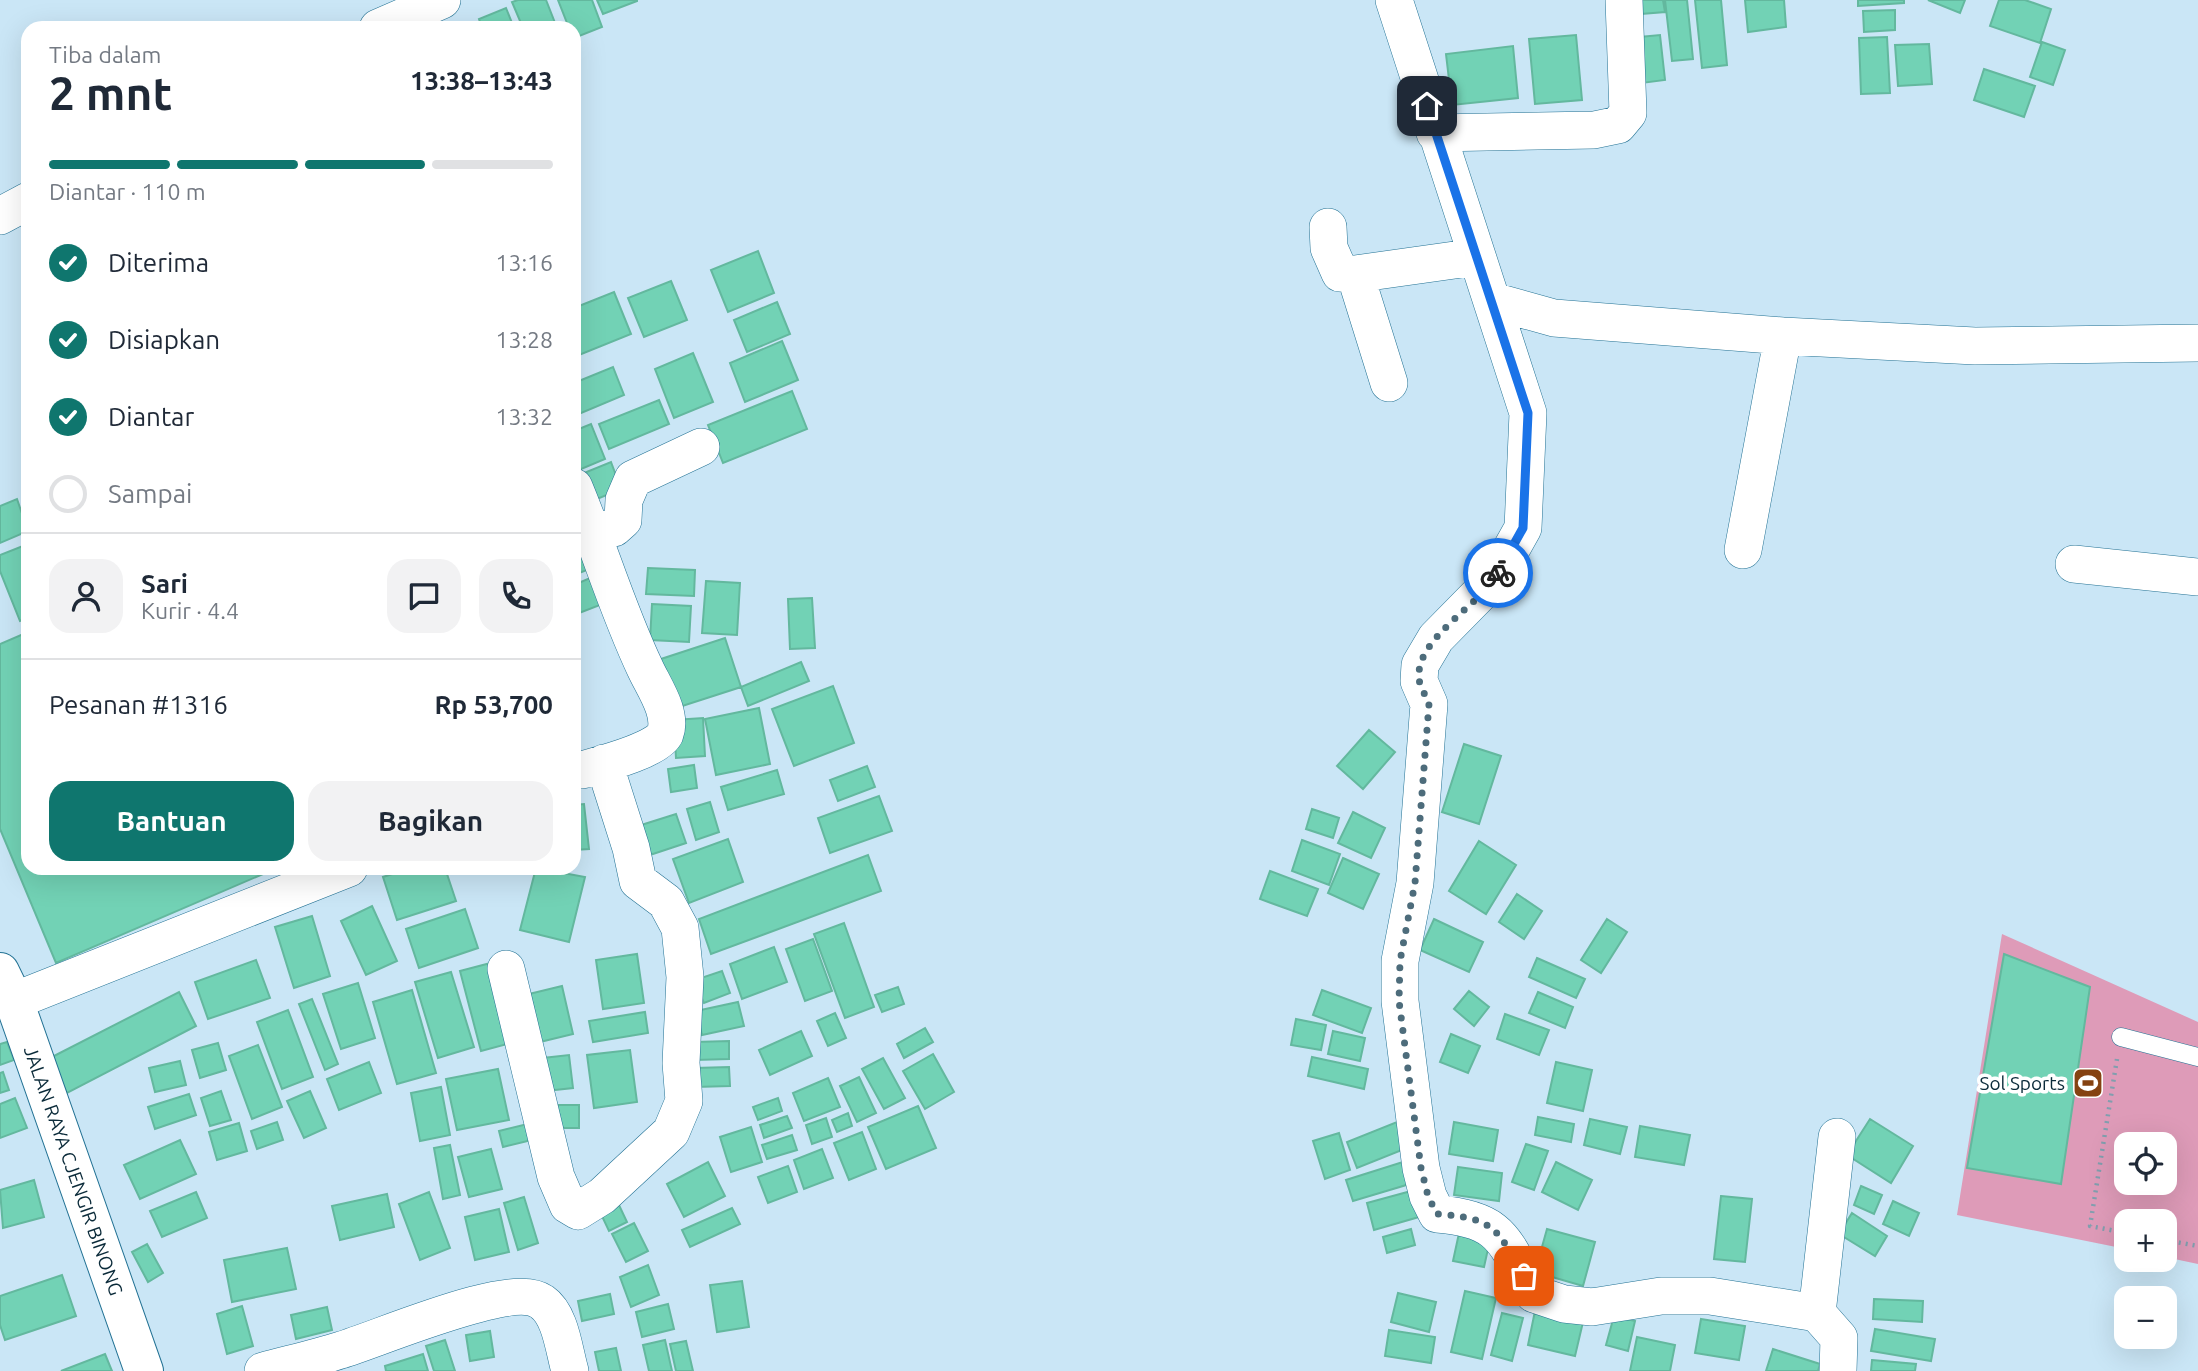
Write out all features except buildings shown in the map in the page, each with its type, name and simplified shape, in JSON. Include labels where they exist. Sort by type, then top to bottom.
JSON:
[{"type":"main road","name":"JALAN RAYA CJENGIR BINONG","points":[[5,992],[144,1371]]},
{"type":"street","points":[[398,21],[442,0]]},
{"type":"street","points":[[1394,0],[1528,413],[1523,528],[1495,578],[1436,638],[1420,665],[1419,681],[1429,704],[1415,883],[1400,961],[1399,1001],[1421,1168],[1428,1196],[1437,1214],[1472,1217],[1493,1227],[1505,1241],[1534,1294],[1564,1304],[1592,1307],[1661,1296],[1710,1296],[1817,1312],[1839,1338],[1838,1371]]},
{"type":"street","points":[[1435,133],[1594,130],[1618,125],[1628,113],[1624,0]]},
{"type":"street","points":[[0,216],[21,205]]},
{"type":"street","points":[[1328,227],[1329,248],[1340,274],[1476,257]]},
{"type":"street","points":[[1355,274],[1389,383]]},
{"type":"street","points":[[1493,301],[1554,318],[1783,336],[1975,346],[2198,343]]},
{"type":"street","points":[[1744,550],[1783,336]]},
{"type":"street","points":[[592,531],[614,528],[623,520],[624,500],[633,479],[701,447]]},
{"type":"street","points":[[506,969],[556,1177],[568,1205],[578,1211],[602,1196],[671,1132],[684,1101],[682,1051],[685,977],[680,928],[666,902],[638,881],[631,848],[584,765],[654,745],[664,736],[666,724],[663,707],[631,638],[581,504]]},
{"type":"street","points":[[2074,564],[2198,577]]},
{"type":"street","points":[[5,992],[330,875]]},
{"type":"street","points":[[1817,1312],[1838,1137]]},
{"type":"street","points":[[263,1371],[344,1361],[490,1301],[525,1296],[541,1300],[554,1316],[570,1371]]},
{"type":"lane","points":[[2121,1037],[2198,1057]]},
{"type":"path","points":[[2114,1231],[2090,1226],[2121,1037]]},
{"type":"path","points":[[2177,1242],[2198,1246]]},
{"type":"shaded area","name":"Sol Sports","points":[[2002,934],[2198,1022],[2198,1264],[2177,1260],[2177,1209],[2114,1209],[2114,1247],[1957,1215]]},
{"type":"way so far","points":[[1498,573],[1436,638],[1420,665],[1419,681],[1429,704],[1415,883],[1400,961],[1399,1001],[1421,1168],[1428,1196],[1437,1214],[1472,1217],[1493,1227],[1505,1241],[1524,1276]]},
{"type":"place","name":"Sol Sports","points":[[2088,1083]]},
{"type":"route","points":[[1427,106],[1528,413],[1523,528],[1498,573]]}]
